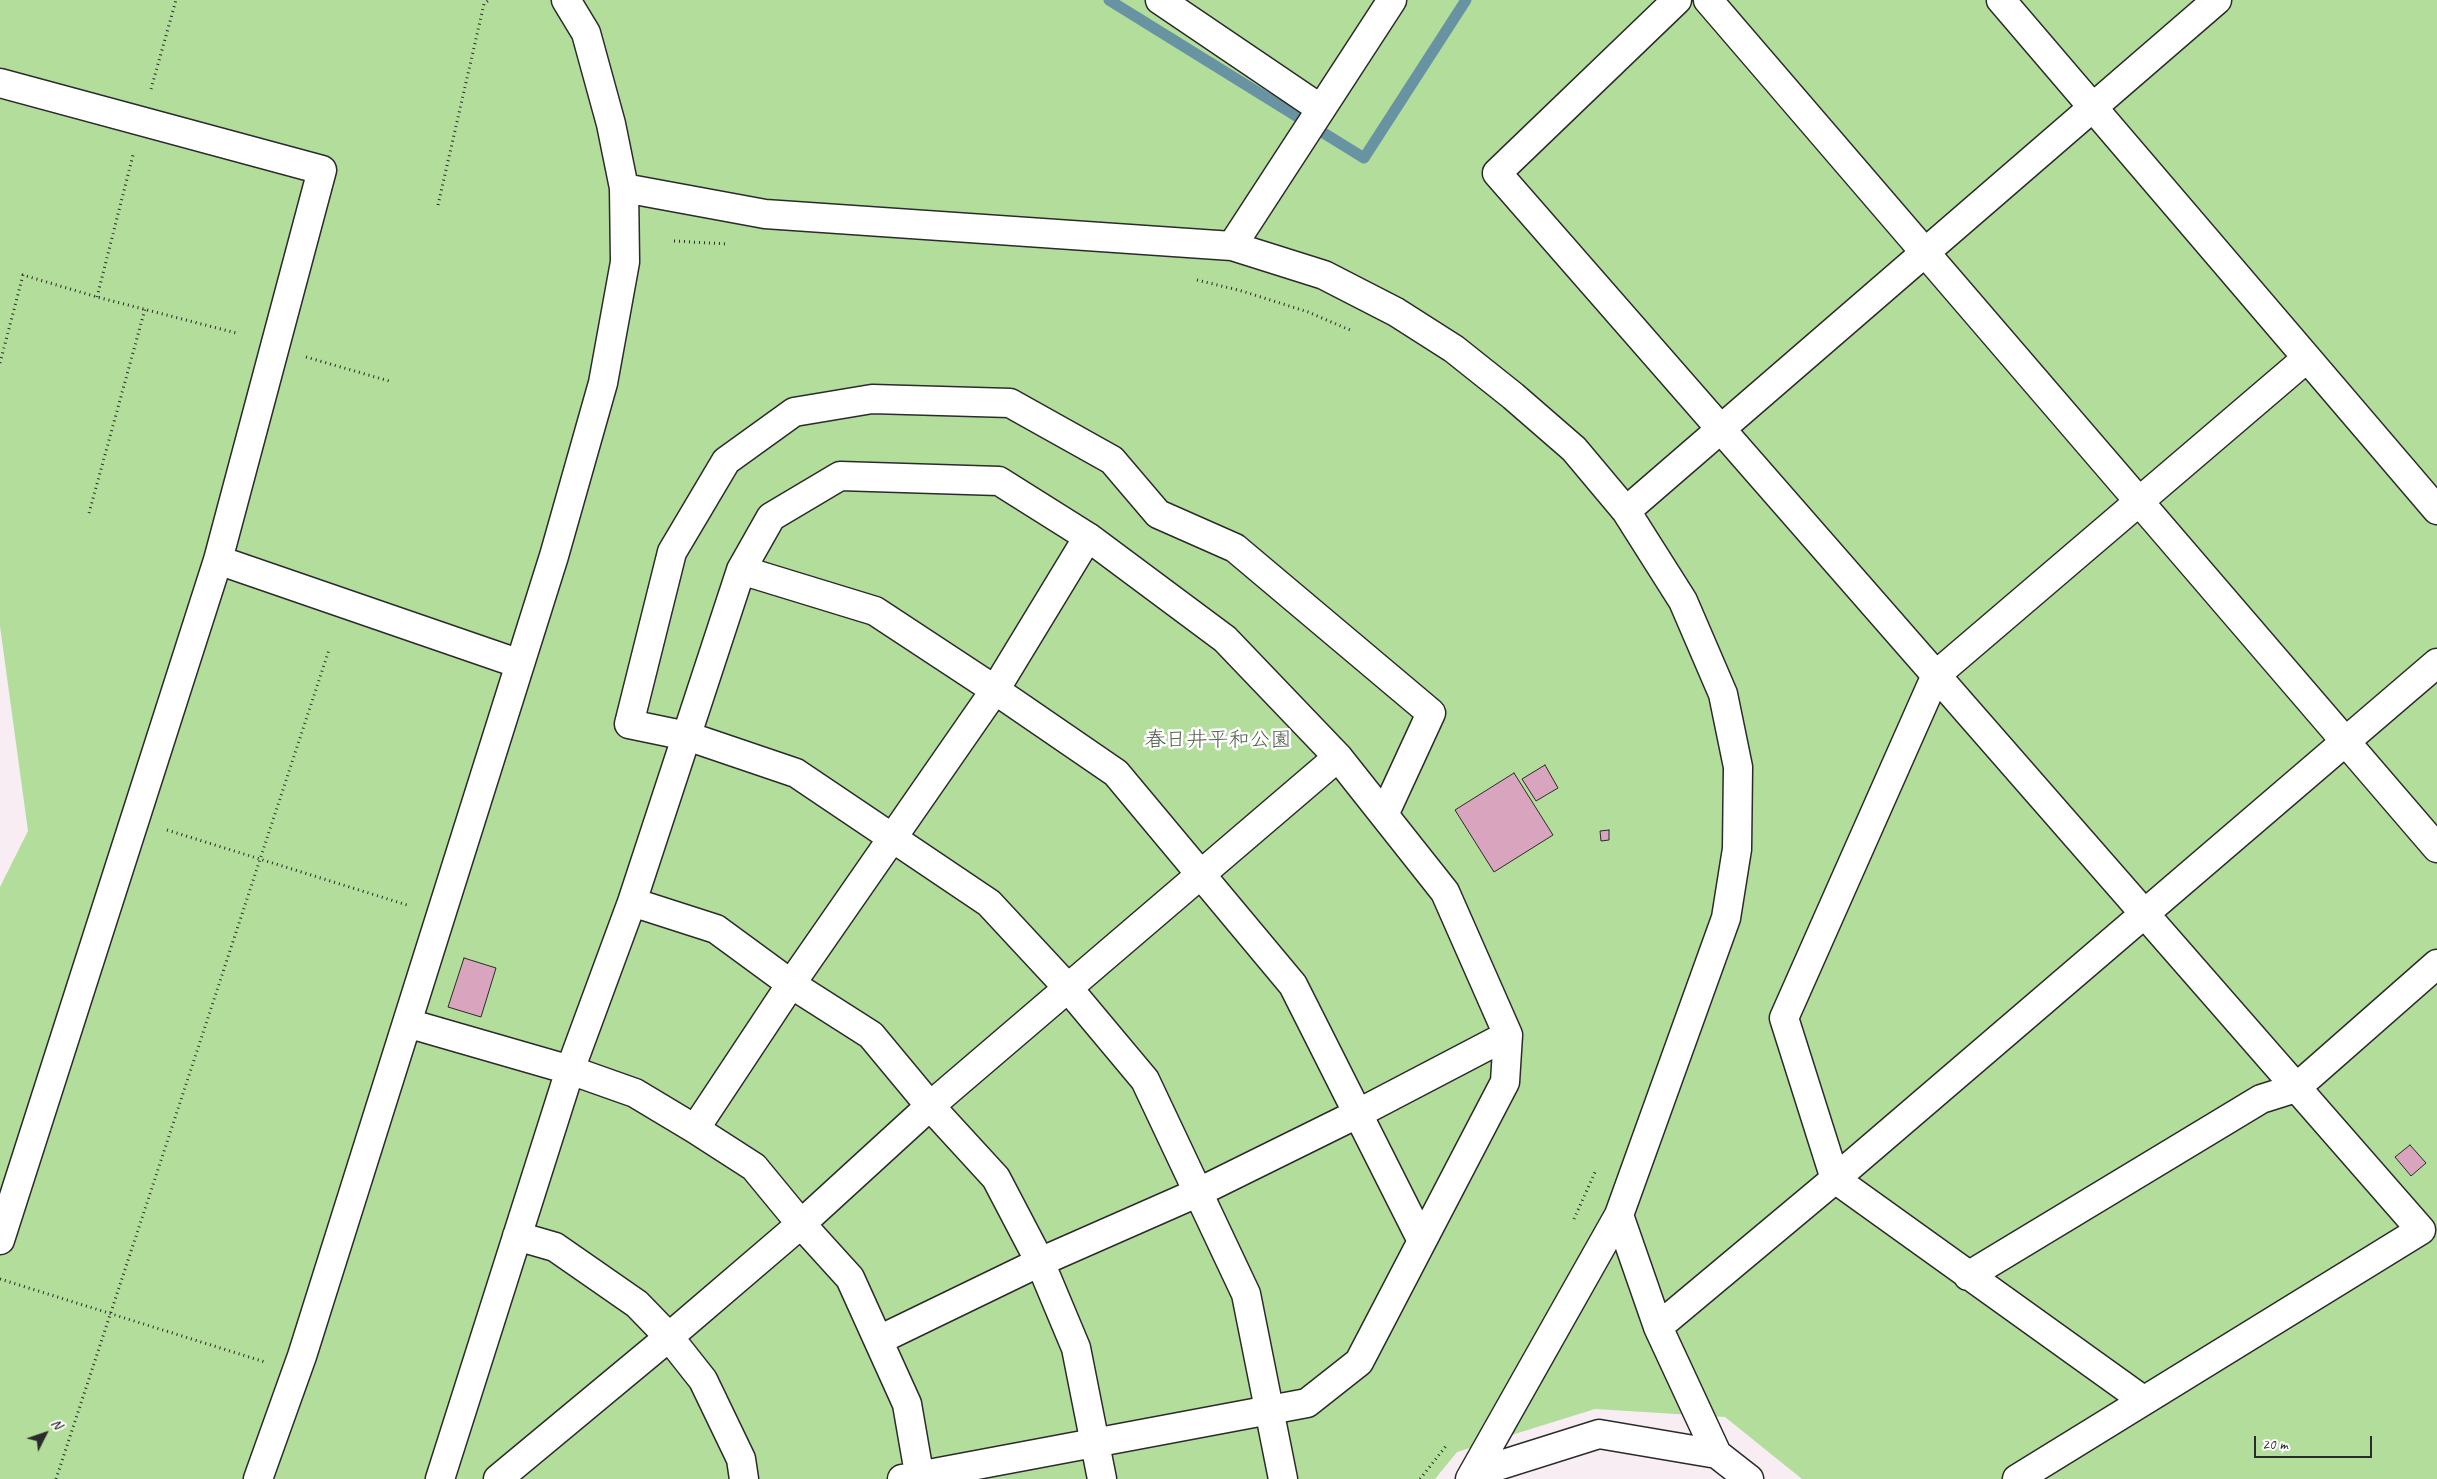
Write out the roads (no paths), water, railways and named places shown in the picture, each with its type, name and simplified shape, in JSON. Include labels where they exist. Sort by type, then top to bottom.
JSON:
[{"type":"street","points":[[258,1479],[302,1356],[407,1024],[554,556],[603,383],[625,262],[624,188],[611,124],[586,33],[566,0]]},
{"type":"street","points":[[1160,0],[1322,109]]},
{"type":"street","points":[[1232,246],[1392,0]]},
{"type":"street","points":[[1676,0],[1497,173],[2421,1230],[2017,1479]]},
{"type":"street","points":[[1708,0],[2437,848]]},
{"type":"street","points":[[2001,0],[2437,510]]},
{"type":"street","points":[[1626,511],[2217,0]]},
{"type":"street","points":[[0,83],[322,170],[218,560],[0,1240]]},
{"type":"street","points":[[624,188],[765,214],[1232,246],[1324,275],[1396,312],[1454,349],[1513,396],[1574,449],[1626,511],[1687,610],[1723,694],[1738,767],[1737,849],[1726,918],[1619,1215],[1473,1476]]},
{"type":"street","points":[[2143,1400],[1835,1179],[1784,1018],[1936,675],[2308,358]]},
{"type":"street","points":[[1283,1479],[1246,1294],[1145,1080],[1068,988],[989,903],[796,773],[687,736],[629,724],[672,552],[726,461],[794,412],[872,399],[1010,403],[1112,460],[1158,514],[1235,548],[1431,713],[1384,815]]},
{"type":"street","points":[[407,1024],[570,1070],[635,1093],[695,1128],[754,1167],[801,1224],[850,1278],[907,1404],[914,1478],[1094,1441],[1307,1402],[1359,1362],[1506,1082],[1508,1035],[1445,892],[1338,757],[1225,639],[1088,537],[999,482],[840,476],[771,517],[742,570],[632,902],[570,1070],[440,1479]]},
{"type":"street","points":[[695,1128],[791,984],[995,690],[1088,537]]},
{"type":"street","points":[[218,560],[520,664]]},
{"type":"street","points":[[742,570],[875,611],[1116,773],[1293,985],[1422,1241]]},
{"type":"street","points":[[1658,1327],[1835,1179],[2437,663]]},
{"type":"street","points":[[498,1479],[801,1224],[930,1106],[1338,757]]},
{"type":"street","points":[[632,902],[716,929],[791,984],[871,1034],[930,1106],[996,1178],[1040,1262],[1076,1348],[1102,1479]]},
{"type":"street","points":[[1968,1276],[2261,1099],[2296,1088],[2437,964]]},
{"type":"street","points":[[879,1340],[1040,1262],[1199,1192],[1357,1114],[1508,1035]]},
{"type":"street","points":[[1619,1215],[1658,1327],[1716,1454]]},
{"type":"street","points":[[517,1236],[555,1247],[637,1304],[669,1337],[703,1380],[741,1459],[744,1479]]},
{"type":"street","points":[[1473,1476],[1599,1434],[1716,1454],[1749,1479]]},
{"type":"waterway","points":[[1109,0],[1364,158],[1466,0]]},
{"type":"park label","name":"春日井平和公園","points":[[1218,740]]}]
